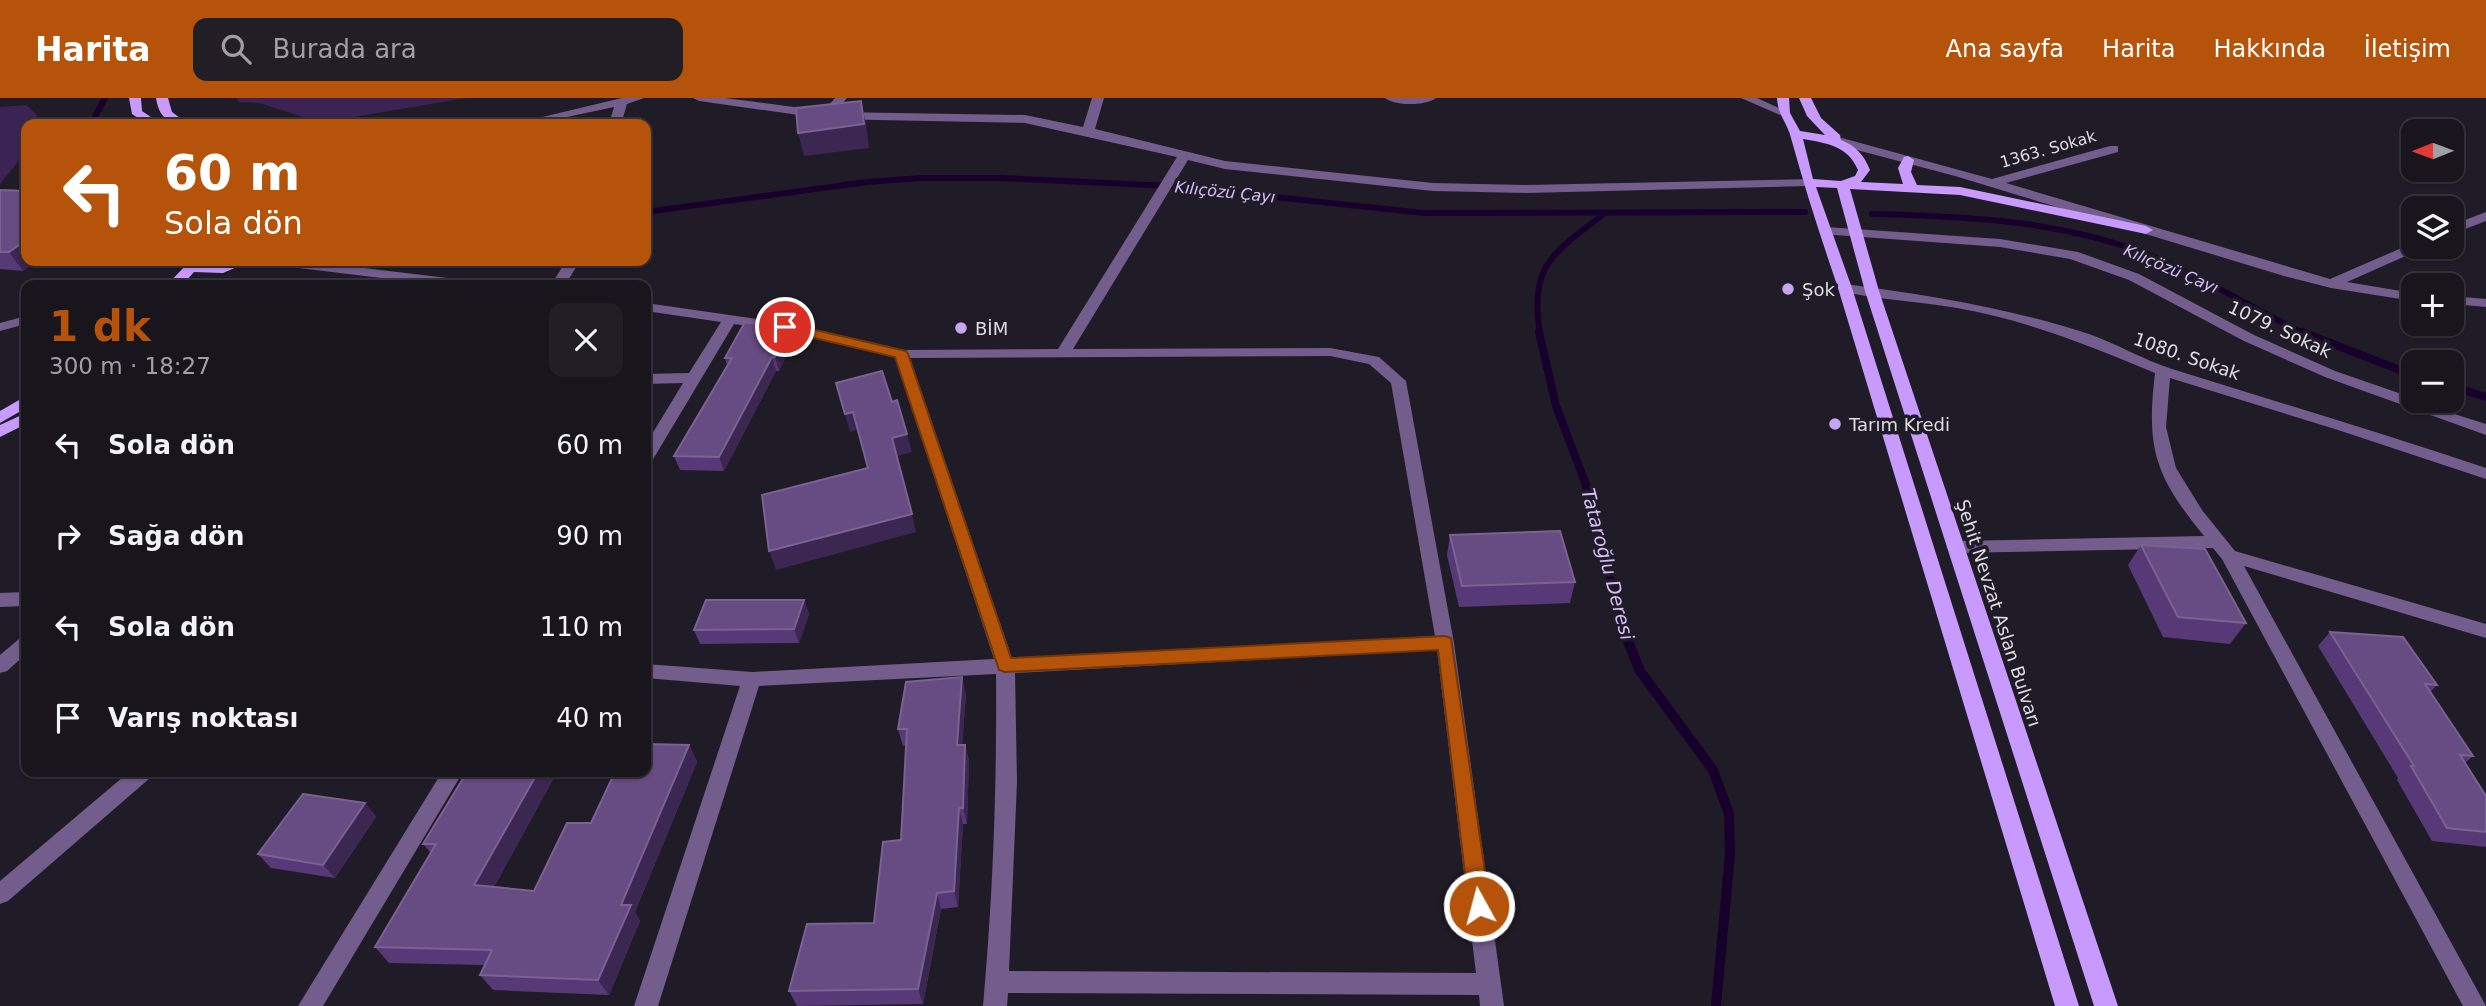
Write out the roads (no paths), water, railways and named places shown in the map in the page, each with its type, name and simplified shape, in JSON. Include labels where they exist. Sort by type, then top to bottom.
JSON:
[{"type":"main road","points":[[135,98],[136,112],[147,119]]},
{"type":"main road","points":[[162,98],[162,107],[172,119]]},
{"type":"main road","points":[[1783,98],[1784,113],[1796,134],[1845,288],[2067,1006]]},
{"type":"main road","points":[[1805,98],[1812,117],[1821,127],[1860,156],[1864,170],[1860,178],[1842,190]]},
{"type":"main road","points":[[1796,134],[1842,142]]},
{"type":"main road","points":[[1908,160],[1903,168],[1905,178],[1913,189]]},
{"type":"main road","points":[[1959,173],[1963,184],[1960,191]]},
{"type":"main road","points":[[1811,188],[1960,191],[2146,230]]},
{"type":"main road","name":"Şehit Nevzat Aslan Bulvarı","points":[[1842,190],[1853,233],[2106,1006]]},
{"type":"main road","points":[[176,280],[190,266]]},
{"type":"main road","points":[[195,266],[212,271],[228,266]]},
{"type":"main road","points":[[219,280],[237,266]]},
{"type":"main road","points":[[0,418],[21,404]]},
{"type":"main road","points":[[0,432],[21,421]]},
{"type":"street","points":[[544,119],[621,104],[638,98]]},
{"type":"street","points":[[699,98],[827,115],[965,111],[1088,131],[1184,156],[1269,172],[1433,187],[1811,188]]},
{"type":"street","points":[[827,115],[841,98]]},
{"type":"street","points":[[1088,131],[1098,98]]},
{"type":"street","points":[[1391,98],[1430,98]]},
{"type":"street","points":[[1747,98],[1784,113]]},
{"type":"street","points":[[616,119],[621,104]]},
{"type":"street","points":[[1842,142],[1959,173],[2331,284],[2401,295]]},
{"type":"street","name":"1363. Sokak","points":[[1992,183],[2114,149]]},
{"type":"street","points":[[1062,355],[1184,156]]},
{"type":"street","points":[[2464,225],[2486,216]]},
{"type":"street","name":"1079. Sokak","points":[[1826,231],[2000,243],[2042,248],[2083,258],[2134,277],[2249,338],[2330,374],[2486,430]]},
{"type":"street","points":[[2331,284],[2401,253]]},
{"type":"street","points":[[309,266],[405,280]]},
{"type":"street","name":"1080. Sokak","points":[[1845,288],[1959,304],[2021,319],[2086,338],[2163,371],[2344,426],[2486,474]]},
{"type":"street","points":[[2464,301],[2486,303]]},
{"type":"street","points":[[651,308],[785,327],[901,354],[1330,352],[1374,360],[1398,381],[1445,643],[1491,995],[998,982]]},
{"type":"street","points":[[651,449],[730,319]]},
{"type":"street","points":[[0,327],[21,321]]},
{"type":"street","points":[[901,354],[1005,665],[1007,782],[995,1006]]},
{"type":"street","points":[[2163,371],[2158,432],[2161,451],[2179,489],[2224,549],[2475,1006]]},
{"type":"street","points":[[651,379],[694,378]]},
{"type":"street","points":[[1955,547],[2224,549],[2486,631]]},
{"type":"street","points":[[0,600],[21,599]]},
{"type":"street","points":[[651,671],[752,679],[1445,643]]},
{"type":"street","points":[[0,666],[21,648]]},
{"type":"street","points":[[646,1006],[752,679]]},
{"type":"street","points":[[0,894],[137,777]]},
{"type":"street","points":[[310,1006],[450,777]]},
{"type":"waterway","points":[[94,119],[105,98]]},
{"type":"waterway","name":"Kılıçözü Çayı","points":[[651,211],[867,182],[921,178],[1000,178],[1172,186],[1423,213],[1805,212]]},
{"type":"waterway","name":"Tataroğlu Deresi","points":[[1540,334],[1538,291],[1542,275],[1559,250],[1605,213]]},
{"type":"waterway","name":"Kılıçözü Çayı","points":[[1872,214],[1982,219],[2090,236],[2159,259],[2306,334]]},
{"type":"waterway","name":"Tataroğlu Deresi","points":[[1539,332],[1556,406],[1585,482],[1624,631]]},
{"type":"waterway","name":"Kılıçözü Çayı","points":[[2302,332],[2401,370]]},
{"type":"waterway","name":"Kılıçözü Çayı","points":[[2464,391],[2486,397]]},
{"type":"waterway","name":"Tataroğlu Deresi","points":[[1623,629],[1640,671],[1713,770],[1729,814],[1730,854],[1716,1006]]},
{"type":"place","name":"Şok","points":[[1788,289]]},
{"type":"place","name":"BİM","points":[[961,328]]},
{"type":"place","name":"Tarım Kredi","points":[[1835,424]]}]
